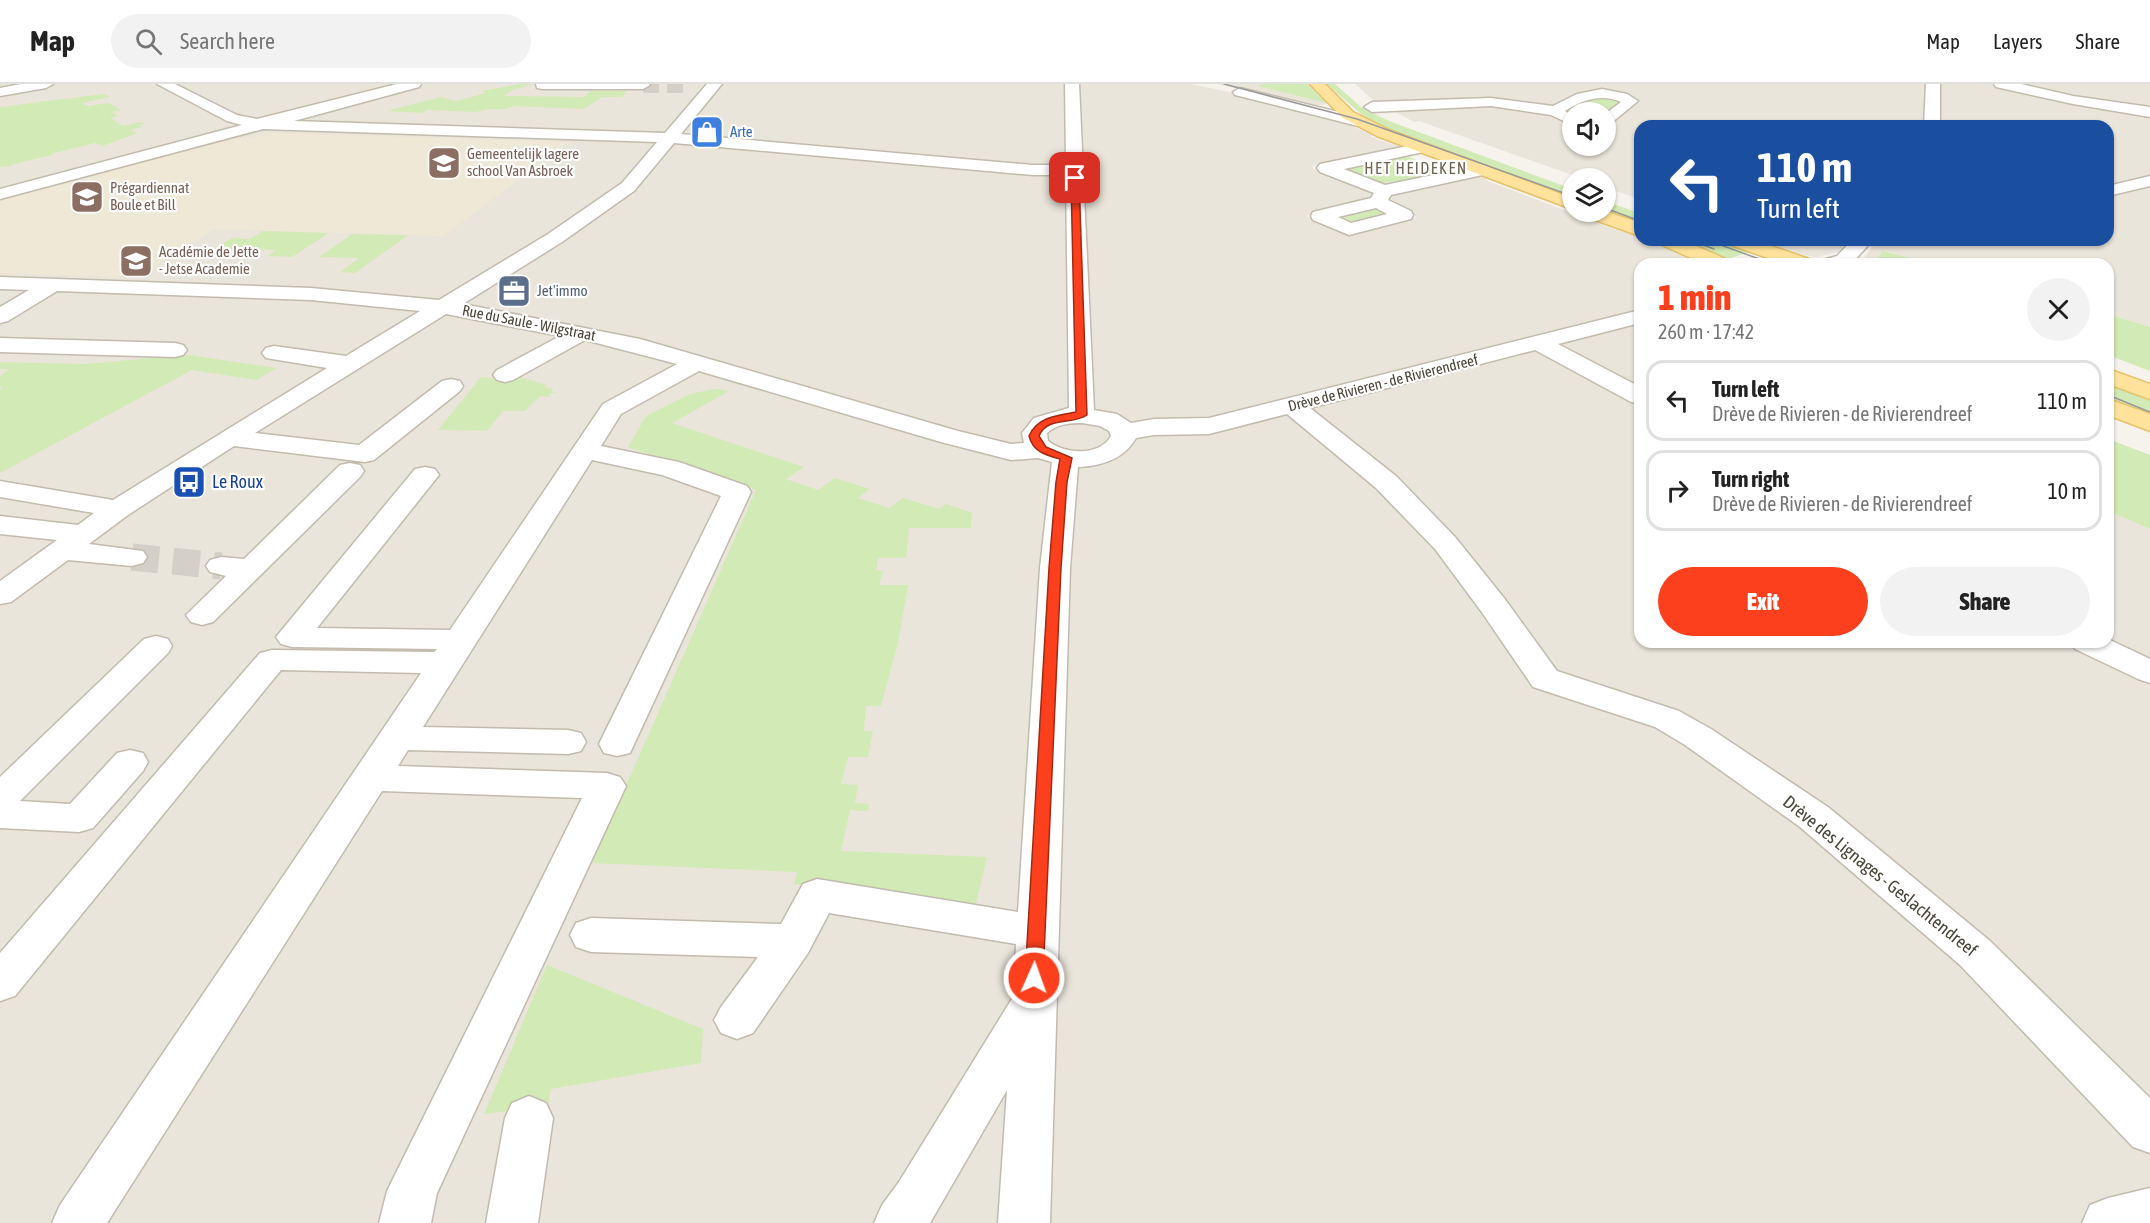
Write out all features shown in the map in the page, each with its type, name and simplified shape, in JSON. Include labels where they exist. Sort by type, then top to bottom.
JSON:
[{"type":"main road","points":[[1317,84],[1340,109],[1358,121],[1422,148],[1562,200]]},
{"type":"main road","points":[[1368,103],[1404,122]]},
{"type":"main road","points":[[1616,221],[1634,228]]},
{"type":"main road","points":[[1680,246],[1708,258]]},
{"type":"main road","points":[[1752,246],[1788,258]]},
{"type":"main road","points":[[2114,378],[2150,392]]},
{"type":"main road","points":[[2114,408],[2150,423]]},
{"type":"street","points":[[0,92],[46,84]]},
{"type":"street","points":[[164,84],[232,118],[257,124],[670,138],[1033,170],[1075,170]]},
{"type":"street","points":[[0,194],[414,84]]},
{"type":"street","points":[[1072,84],[1082,415]]},
{"type":"street","points":[[1932,120],[1933,84]]},
{"type":"street","points":[[2001,84],[2073,100],[2150,112]]},
{"type":"street","points":[[542,85],[643,85]]},
{"type":"street","points":[[0,595],[118,509],[555,238],[627,187],[670,138],[709,85]]},
{"type":"street","points":[[1240,92],[1358,121]]},
{"type":"street","points":[[1570,102],[1577,97],[1589,95],[1611,95],[1631,101],[1616,113]]},
{"type":"street","points":[[1368,103],[1491,102],[1556,111],[1562,116]]},
{"type":"street","points":[[1556,111],[1562,107]]},
{"type":"street","points":[[1422,148],[1326,168],[1381,196],[1481,170]]},
{"type":"street","points":[[2114,190],[2150,181]]},
{"type":"street","points":[[1846,258],[1857,246]]},
{"type":"street","name":"Rue du Saule - Wilgstraat","points":[[0,283],[311,294],[444,307],[582,333],[698,362],[950,437],[1011,452],[1054,454]]},
{"type":"street","points":[[0,316],[53,285]]},
{"type":"street","name":"Drève de Rivieren - de Rivierendreef","points":[[1124,432],[1154,427],[1209,426],[1634,318]]},
{"type":"street","points":[[505,375],[582,333]]},
{"type":"street","points":[[1539,343],[1634,394]]},
{"type":"street","points":[[0,345],[176,350]]},
{"type":"street","points":[[274,353],[351,364]]},
{"type":"street","points":[[78,1223],[612,409],[698,362]]},
{"type":"street","points":[[230,438],[365,454],[450,386]]},
{"type":"street","name":"Drève des Lignages - Geslachtendreef","points":[[1293,406],[1386,482],[1445,543],[1493,605],[1545,679],[1667,719],[1698,737],[1814,817],[1975,953],[2150,1131]]},
{"type":"street","points":[[1082,415],[1104,418],[1113,422],[1124,432],[1125,439],[1120,447],[1098,457],[1054,454],[1036,443],[1034,436],[1037,429],[1054,418],[1082,415]]},
{"type":"street","points":[[585,451],[669,468],[737,492],[617,744]]},
{"type":"street","points":[[1024,1223],[1036,931],[1055,568],[1062,482],[1054,454]]},
{"type":"street","points":[[202,615],[350,471]]},
{"type":"street","points":[[425,475],[292,637],[453,652]]},
{"type":"street","points":[[0,489],[118,509]]},
{"type":"street","points":[[0,525],[132,557]]},
{"type":"street","points":[[221,566],[251,569]]},
{"type":"street","points":[[0,800],[156,646]]},
{"type":"street","points":[[2100,648],[2150,672]]},
{"type":"street","points":[[0,983],[272,660],[453,652]]},
{"type":"street","points":[[396,738],[568,742]]},
{"type":"street","points":[[0,814],[79,818],[130,762]]},
{"type":"street","points":[[370,778],[607,786],[412,1191],[405,1223]]},
{"type":"street","points":[[738,1020],[793,941],[817,895],[1036,931]]},
{"type":"street","points":[[591,934],[793,941]]},
{"type":"street","points":[[900,1223],[917,1199],[1034,1002]]},
{"type":"street","points":[[512,1223],[529,1118]]},
{"type":"street","points":[[2108,1223],[2150,1213]]},
{"type":"shaded area","points":[[0,84],[1191,84],[1243,95],[1329,120],[1334,119],[1390,144],[1399,145],[1400,148],[1313,166],[1313,169],[1376,195],[1374,199],[1306,216],[1340,232],[1351,234],[1416,217],[1409,209],[1386,199],[1386,196],[1478,176],[1489,178],[1485,180],[1562,209],[1562,222],[1596,222],[1622,232],[1634,233],[1634,246],[1666,246],[1694,258],[1634,258],[1634,648],[2114,648],[2114,514],[2150,529],[2150,1223],[0,1223]]},
{"type":"shaded area","points":[[1217,84],[1308,84],[1328,104],[1314,106]]},
{"type":"shaded area","points":[[1355,84],[2150,84],[2150,327],[2114,316],[2114,258],[1911,258],[1884,251],[1878,258],[1864,258],[1873,246],[2114,246],[2114,120],[1634,120],[1634,197],[1616,191],[1616,168],[1562,168],[1562,171],[1419,121],[1414,122],[1374,101]]},
{"type":"shaded area","points":[[270,133],[569,142],[443,236],[215,229],[135,277],[0,273],[0,201],[217,140],[263,136]]},
{"type":"shaded area","points":[[1771,246],[1843,246],[1838,252],[1816,257]]},
{"type":"green space","points":[[533,84],[512,90],[504,96],[584,97],[590,91],[627,91],[622,97],[602,97],[584,109],[513,106],[477,112],[386,111],[441,97],[456,101],[486,93],[482,91]]},
{"type":"green space","points":[[1307,84],[1327,103],[1258,86]]},
{"type":"green space","points":[[1327,84],[1335,84],[1361,107],[1389,121],[1562,185],[1562,195],[1386,129],[1362,115]]},
{"type":"green space","points":[[104,94],[110,97],[81,103],[88,106],[108,103],[122,110],[111,112],[118,116],[110,118],[123,126],[141,122],[144,124],[139,125],[142,127],[130,130],[138,133],[102,146],[95,143],[10,165],[14,166],[0,167],[0,107]]},
{"type":"green space","points":[[1607,97],[1620,102],[1616,105],[1616,102],[1582,102],[1587,99]]},
{"type":"green space","points":[[1403,155],[1452,173],[1383,183],[1350,172],[1348,168]]},
{"type":"green space","points":[[1616,205],[1634,211],[1634,222],[1616,215]]},
{"type":"green space","points":[[1373,207],[1390,214],[1351,223],[1335,216]]},
{"type":"green space","points":[[263,231],[329,233],[292,257],[268,256],[276,250],[210,251],[232,238],[250,239]]},
{"type":"green space","points":[[352,234],[408,235],[355,273],[340,272],[359,258],[319,257]]},
{"type":"green space","points":[[1696,246],[1737,246],[1753,251],[1725,258]]},
{"type":"green space","points":[[1883,251],[1910,258],[1878,258]]},
{"type":"green space","points":[[2114,316],[2150,327],[2150,371],[2114,357]]},
{"type":"green space","points":[[188,355],[277,368],[256,380],[192,370],[0,473],[0,390],[3,388],[0,387],[0,376],[10,369],[0,369],[0,362],[83,364]]},
{"type":"green space","points":[[481,377],[512,380],[520,377],[547,385],[544,387],[553,389],[552,392],[560,392],[551,393],[548,397],[540,396],[525,411],[503,411],[487,431],[438,430]]},
{"type":"green space","points":[[2114,385],[2150,399],[2150,415],[2114,401]]},
{"type":"green space","points":[[714,389],[729,391],[672,423],[804,467],[786,479],[818,490],[835,478],[869,489],[858,498],[889,508],[903,498],[939,509],[946,504],[972,513],[971,528],[909,528],[906,558],[878,558],[876,570],[883,571],[879,585],[908,585],[899,638],[881,706],[866,706],[864,731],[873,731],[868,757],[848,757],[841,784],[858,785],[855,803],[869,804],[868,811],[850,810],[841,851],[987,857],[974,912],[794,884],[797,872],[592,863],[756,490],[628,447],[646,416],[690,394]]},
{"type":"green space","points":[[2114,441],[2150,455],[2150,529],[2114,514]]},
{"type":"green space","points":[[547,965],[703,1029],[701,1063],[551,1089],[548,1106],[484,1114]]},
{"type":"tunnel","points":[[643,85],[690,85]]},
{"type":"tunnel","points":[[132,557],[221,566]]},
{"type":"tram line","points":[[1224,84],[1357,119],[1562,192]]},
{"type":"tram line","points":[[1616,212],[1634,219]]},
{"type":"tram line","points":[[1706,246],[1714,249]]},
{"type":"tram line","points":[[1724,246],[1756,258]]},
{"type":"tram line","points":[[2114,397],[2150,412]]},
{"type":"place","name":"Arte","points":[[707,132]]},
{"type":"place","name":"Gemeentelijk lagere school Van Asbroek","points":[[444,163]]},
{"type":"place","name":"Prégardiennat Boule et Bill","points":[[87,197]]},
{"type":"place","name":"Académie de Jette - Jetse Academie","points":[[136,261]]},
{"type":"place","name":"Jet'immo","points":[[514,291]]},
{"type":"place","name":"Le Roux","points":[[189,482]]},
{"type":"district","name":"HET HEIDEKEN","points":[[1416,168]]},
{"type":"route","points":[[1034,978],[1055,568],[1066,458],[1042,450],[1034,436],[1037,429],[1054,418],[1082,415],[1075,178]]}]
